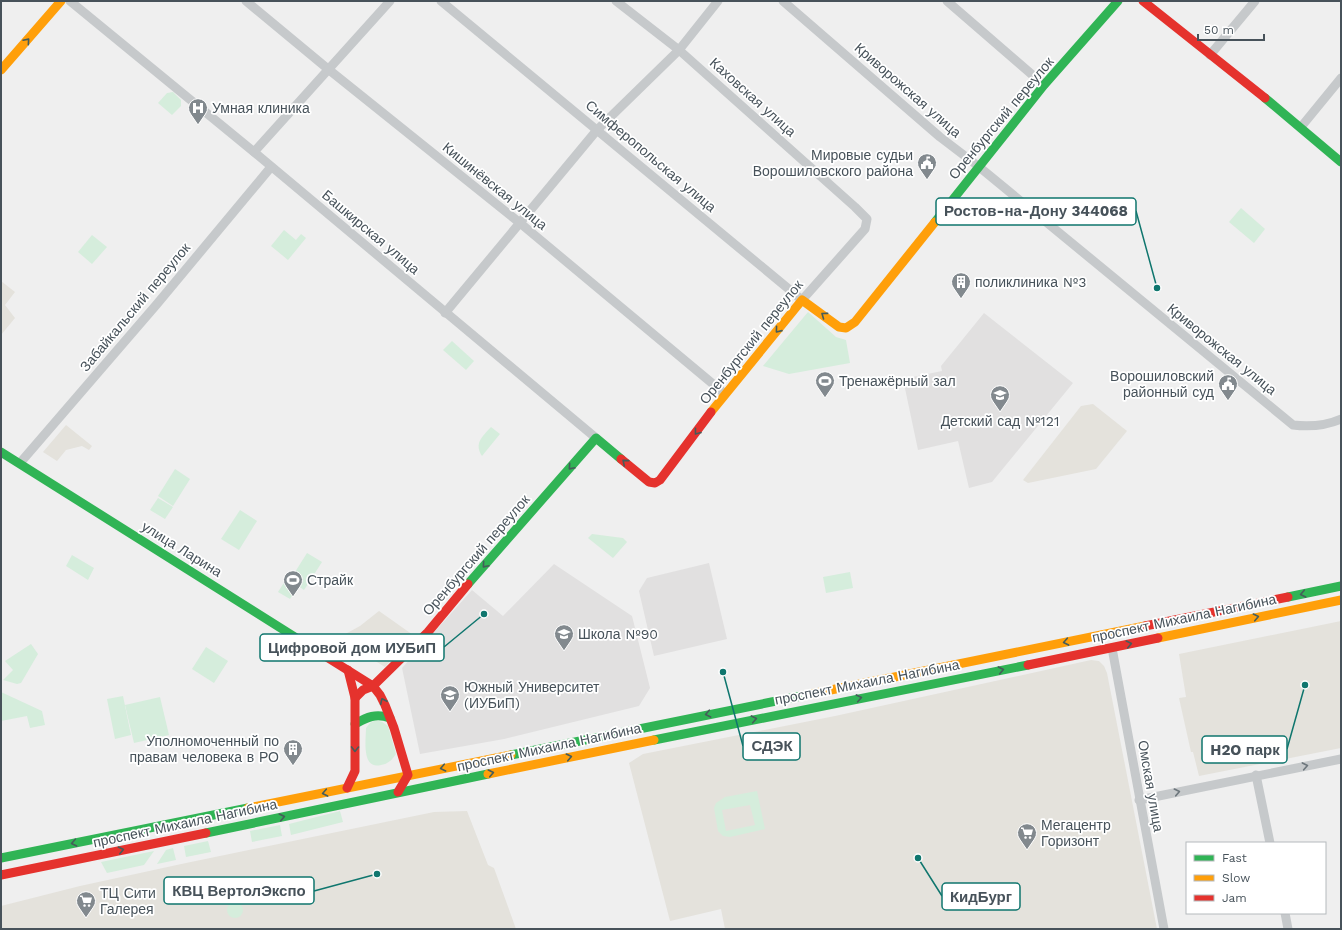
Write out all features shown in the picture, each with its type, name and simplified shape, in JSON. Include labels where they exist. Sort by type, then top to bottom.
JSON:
[{"type":"main road","points":[[1,70],[61,1]]},
{"type":"main road","name":"Оренбургский переулок","points":[[846,328],[855,322],[1044,84],[1055,74],[1118,1]]},
{"type":"main road","points":[[1143,1],[1301,127],[1341,162]]},
{"type":"main road","name":"Оренбургский переулок","points":[[655,483],[660,480],[725,394],[802,300]]},
{"type":"main road","name":"Симферопольская улица","points":[[802,300],[839,327],[846,328]]},
{"type":"main road","name":"Оренбургский переулок","points":[[355,698],[363,690],[373,686],[428,632],[484,565],[596,438]]},
{"type":"main road","name":"Башкирская улица","points":[[596,438],[649,482],[655,483]]},
{"type":"main road","name":"улица Ларина","points":[[1,452],[373,686]]},
{"type":"main road","name":"проспект Михаила Нагибина","points":[[1,858],[1341,586]]},
{"type":"main road","name":"проспект Михаила Нагибина","points":[[1,875],[398,792],[446,784],[901,689],[1112,648],[1341,600]]},
{"type":"main road","points":[[347,788],[355,771],[356,724],[355,698],[348,670]]},
{"type":"main road","points":[[373,686],[382,698],[390,718],[408,775],[398,792]]},
{"type":"main road","points":[[356,724],[372,714],[390,718]]},
{"type":"main road","points":[[355,771],[363,785],[374,797]]},
{"type":"street","name":"Башкирская улица","points":[[70,1],[254,152],[270,167],[596,438]]},
{"type":"street","name":"Кишинёвская улица","points":[[246,1],[328,69],[520,223],[725,394]]},
{"type":"street","points":[[254,152],[390,1]]},
{"type":"street","name":"Симферопольская улица","points":[[441,1],[802,300]]},
{"type":"street","name":"Каховская улица","points":[[616,1],[680,50],[849,201],[867,219]]},
{"type":"street","points":[[446,313],[597,130],[680,50],[718,1]]},
{"type":"street","name":"Криворожская улица","points":[[783,1],[940,137],[978,166],[1293,425],[1317,426],[1341,419]]},
{"type":"street","points":[[947,1],[1044,84]]},
{"type":"street","points":[[1210,55],[1255,1]]},
{"type":"street","points":[[1301,127],[1341,78]]},
{"type":"street","name":"Забайкальский переулок","points":[[20,463],[157,304],[270,167]]},
{"type":"street","name":"Оренбургский переулок","points":[[802,300],[865,229],[867,219]]},
{"type":"street","name":"Омская улица","points":[[1112,648],[1164,929]]},
{"type":"street","points":[[1139,800],[1256,775],[1341,759]]},
{"type":"street","points":[[1256,775],[1270,842]]},
{"type":"street","points":[[1285,914],[1288,929]]},
{"type":"shaded area","points":[[1,281],[15,292],[5,305],[15,318],[1,335]]},
{"type":"shaded area","name":"Детский сад №121","points":[[984,313],[1073,383],[992,482],[969,488],[958,441],[918,450],[903,379],[942,371],[941,366]]},
{"type":"shaded area","points":[[1093,404],[1127,431],[1096,469],[1028,483],[1023,480],[1081,406]]},
{"type":"shaded area","points":[[66,425],[92,446],[89,450],[82,446],[66,450],[57,461],[43,452]]},
{"type":"shaded area","points":[[709,563],[727,639],[654,656],[639,591],[647,578]]},
{"type":"shaded area","name":"Школа №90","points":[[554,564],[632,616],[650,688],[639,706],[504,739],[420,754],[402,668],[472,590],[503,616]]},
{"type":"shaded area","points":[[379,611],[413,635],[385,667],[338,638],[360,626]]},
{"type":"shaded area","points":[[1341,621],[1341,748],[1199,776],[1193,752],[1191,752],[1179,698],[1186,697],[1179,654]]},
{"type":"shaded area","points":[[1091,660],[1099,661],[1104,666],[1107,673],[1157,929],[725,929],[721,909],[670,921],[629,763],[643,754],[835,716]]},
{"type":"shaded area","points":[[467,811],[488,865],[494,868],[516,929],[1,929],[1,906],[80,886],[434,812]]},
{"type":"green space","points":[[173,92],[181,100],[181,106],[172,115],[158,103],[167,93]]},
{"type":"green space","points":[[1241,208],[1265,229],[1254,243],[1229,222]]},
{"type":"green space","points":[[284,230],[296,240],[301,234],[306,238],[288,260],[271,246]]},
{"type":"green space","points":[[92,235],[107,247],[92,264],[78,252]]},
{"type":"green space","points":[[808,312],[836,337],[846,340],[850,363],[789,374],[763,366]]},
{"type":"green space","points":[[452,341],[474,361],[466,370],[443,350]]},
{"type":"green space","points":[[491,427],[500,434],[482,456],[479,447],[480,440]]},
{"type":"green space","points":[[175,469],[190,479],[173,506],[158,496]]},
{"type":"green space","points":[[158,498],[173,507],[165,519],[150,510]]},
{"type":"green space","points":[[240,510],[257,521],[239,550],[221,539]]},
{"type":"green space","points":[[592,534],[623,538],[627,542],[613,558],[588,538]]},
{"type":"green space","points":[[307,553],[322,562],[304,590],[290,580]]},
{"type":"green space","points":[[72,555],[94,568],[88,580],[66,566]]},
{"type":"green space","points":[[850,572],[853,588],[826,593],[823,577]]},
{"type":"green space","points":[[285,581],[297,588],[290,599],[278,592]]},
{"type":"green space","points":[[31,644],[38,654],[21,683],[17,684],[3,680],[13,670],[5,661]]},
{"type":"green space","points":[[206,647],[228,661],[214,683],[192,669]]},
{"type":"green space","points":[[1,692],[42,711],[45,725],[30,728],[27,716],[1,721]]},
{"type":"green space","points":[[123,696],[131,735],[115,739],[107,699]]},
{"type":"green space","points":[[160,697],[169,735],[134,743],[125,705]]},
{"type":"green space","points":[[376,720],[388,726],[396,754],[388,763],[381,765],[370,763],[366,752],[366,728],[370,723]]},
{"type":"green space","points":[[757,791],[765,829],[730,837],[723,836],[718,831],[714,808],[716,803],[725,797]],"holes":[[[750,805],[755,825],[726,831],[722,810]]]},
{"type":"green space","points":[[340,811],[343,822],[291,835],[289,824]]},
{"type":"green space","points":[[280,825],[282,836],[252,842],[250,831]]},
{"type":"green space","points":[[208,841],[211,852],[186,857],[184,846]]},
{"type":"green space","points":[[173,848],[176,860],[157,864],[166,850]]},
{"type":"green space","points":[[154,851],[144,865],[107,873],[101,862]]},
{"type":"green space","points":[[232,902],[238,902],[243,907],[241,916],[238,918],[232,918],[227,913],[227,907]]},
{"type":"traffic: fast","points":[[935,222],[1044,85],[1118,1]]},
{"type":"traffic: fast","points":[[1265,98],[1341,162]]},
{"type":"traffic: fast","points":[[468,584],[596,438],[621,459]]},
{"type":"traffic: fast","points":[[1,452],[325,656]]},
{"type":"traffic: fast","points":[[1288,597],[1341,586]]},
{"type":"traffic: fast","points":[[654,740],[1028,665]]},
{"type":"traffic: fast","points":[[511,755],[811,694]]},
{"type":"traffic: fast","points":[[355,724],[372,716],[390,718]]},
{"type":"traffic: fast","points":[[206,833],[488,774]]},
{"type":"traffic: fast","points":[[1,858],[248,808]]},
{"type":"traffic: slow","points":[[1,70],[61,1]]},
{"type":"traffic: slow","points":[[711,412],[802,300],[839,327],[846,328],[855,322],[935,222]]},
{"type":"traffic: slow","points":[[1158,638],[1341,600]]},
{"type":"traffic: slow","points":[[811,694],[1145,626]]},
{"type":"traffic: slow","points":[[488,774],[654,740]]},
{"type":"traffic: slow","points":[[248,808],[511,755]]},
{"type":"traffic: jam","points":[[1143,1],[1265,98]]},
{"type":"traffic: jam","points":[[621,459],[649,482],[655,483],[660,480],[711,412]]},
{"type":"traffic: jam","points":[[355,698],[363,690],[373,686],[428,632],[468,584]]},
{"type":"traffic: jam","points":[[1145,626],[1288,597]]},
{"type":"traffic: jam","points":[[1028,665],[1158,638]]},
{"type":"traffic: jam","points":[[325,656],[373,686],[380,695],[394,728],[408,775],[398,792]]},
{"type":"traffic: jam","points":[[347,788],[355,771],[355,698],[348,670]]},
{"type":"traffic: jam","points":[[1,875],[206,833]]},
{"type":"place","name":"Умная клиника","points":[[198,125]]},
{"type":"place","name":"Мировые судьи Ворошиловского района","points":[[927,180]]},
{"type":"place","name":"Ростов-на-Дону 344068","points":[[1157,288]]},
{"type":"place","name":"поликлиника №3","points":[[961,299]]},
{"type":"place","name":"Тренажёрный зал","points":[[825,398]]},
{"type":"place","name":"Ворошиловский районный суд","points":[[1228,401]]},
{"type":"place","name":"Детский сад №121","points":[[1000,412]]},
{"type":"place","name":"Страйк","points":[[293,597]]},
{"type":"place","name":"Цифровой дом ИУБиП","points":[[484,614]]},
{"type":"place","name":"Школа №90","points":[[564,651]]},
{"type":"place","name":"СДЭК","points":[[723,672]]},
{"type":"place","name":"H2O парк","points":[[1305,685]]},
{"type":"place","name":"Южный Университет (ИУБиП)","points":[[450,712]]},
{"type":"place","name":"Уполномоченный по правам человека в РО","points":[[293,766]]},
{"type":"place","name":"Мегацентр Горизонт","points":[[1027,850]]},
{"type":"place","name":"КидБург","points":[[918,858]]},
{"type":"place","name":"КВЦ ВертолЭкспо","points":[[377,874]]},
{"type":"place","name":"ТЦ Сити Галерея","points":[[86,918]]}]
